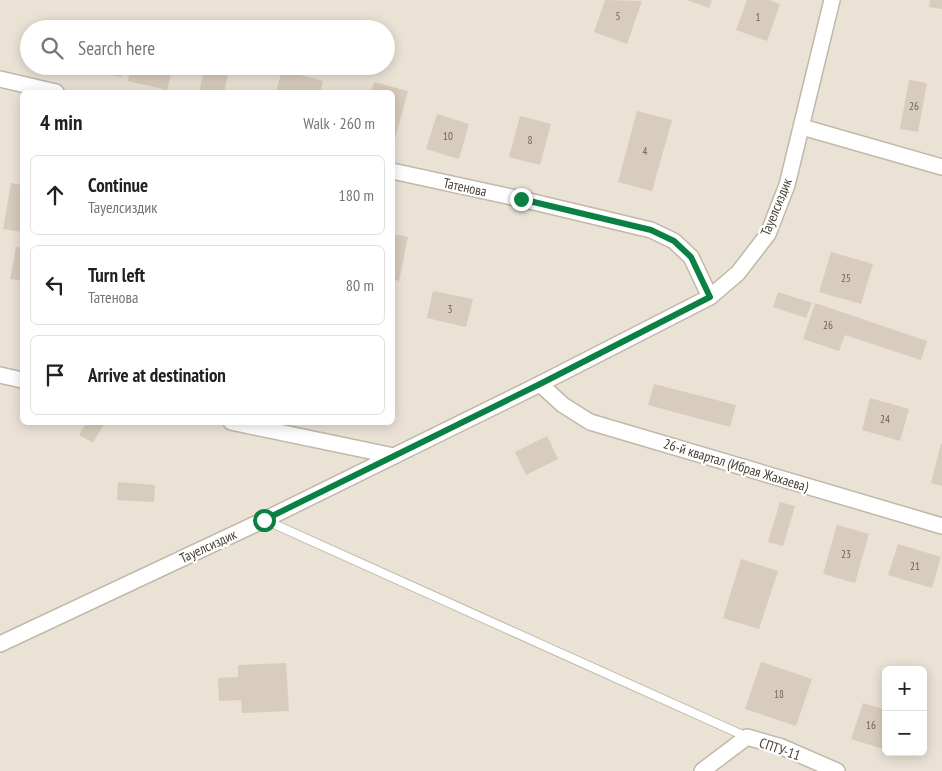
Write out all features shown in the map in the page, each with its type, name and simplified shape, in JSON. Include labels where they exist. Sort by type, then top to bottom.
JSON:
[{"type":"street","name":"Тауелсиздик","points":[[0,644],[264,520],[540,384],[710,297],[738,273],[768,234],[788,185],[832,0]]},
{"type":"street","points":[[0,79],[47,90]]},
{"type":"street","points":[[802,127],[942,168]]},
{"type":"street","name":"Татенова","points":[[395,172],[651,230],[674,241],[691,257],[710,297]]},
{"type":"street","points":[[0,375],[20,380]]},
{"type":"street","name":"26-й квартал (Ибрая Жахаева)","points":[[540,384],[563,405],[590,422],[942,526]]},
{"type":"street","points":[[245,425],[394,456]]},
{"type":"street","name":"СПТУ-11","points":[[702,771],[747,737],[782,747],[837,771]]},
{"type":"lane","points":[[264,520],[747,737]]},
{"type":"shaded area","points":[[0,0],[942,0],[942,771],[0,771]]},
{"type":"building","points":[[605,0],[642,1],[627,44],[594,32]]},
{"type":"building","points":[[687,0],[712,0],[709,8]]},
{"type":"building","points":[[747,0],[769,0],[780,4],[767,41],[736,30]]},
{"type":"building","points":[[930,0],[942,0],[942,9],[929,7]]},
{"type":"building","points":[[129,75],[171,75],[167,90],[128,81]]},
{"type":"building","points":[[203,75],[228,75],[224,90],[199,90]]},
{"type":"building","points":[[281,75],[301,75],[323,81],[321,90],[277,90]]},
{"type":"building","points":[[909,80],[927,83],[918,132],[900,129]]},
{"type":"building","points":[[374,82],[408,91],[395,139],[395,90],[372,90]]},
{"type":"building","points":[[637,111],[672,120],[652,191],[618,182]]},
{"type":"building","points":[[437,114],[469,124],[459,159],[426,149]]},
{"type":"building","points":[[520,116],[551,124],[540,165],[509,157]]},
{"type":"building","points":[[11,183],[20,185],[20,232],[3,229]]},
{"type":"building","points":[[395,235],[408,237],[399,281],[395,280]]},
{"type":"building","points":[[16,247],[20,248],[20,281],[10,279]]},
{"type":"building","points":[[831,252],[873,264],[861,304],[819,292]]},
{"type":"building","points":[[433,291],[473,299],[466,327],[427,318]]},
{"type":"building","points":[[778,292],[812,303],[806,318],[773,307]]},
{"type":"building","points":[[815,303],[927,341],[921,360],[845,335],[839,351],[803,339]]},
{"type":"building","points":[[654,384],[736,405],[730,427],[648,405]]},
{"type":"building","points":[[870,398],[909,409],[900,441],[862,430]]},
{"type":"building","points":[[85,425],[103,425],[93,443],[79,435]]},
{"type":"building","points":[[547,436],[558,459],[526,475],[515,452]]},
{"type":"building","points":[[942,444],[942,486],[931,483]]},
{"type":"building","points":[[118,482],[155,485],[154,502],[117,500]]},
{"type":"building","points":[[780,502],[795,506],[783,546],[768,542]]},
{"type":"building","points":[[837,525],[869,534],[855,583],[823,574]]},
{"type":"building","points":[[898,544],[941,557],[932,588],[888,575]]},
{"type":"building","points":[[741,559],[778,571],[759,629],[723,618]]},
{"type":"building","points":[[761,662],[812,679],[796,726],[745,709]]},
{"type":"building","points":[[286,663],[289,711],[242,713],[241,700],[219,701],[218,678],[238,677],[238,665]]},
{"type":"building","points":[[863,703],[882,709],[882,749],[851,739]]},
{"type":"route","points":[[264,520],[540,384],[710,297],[691,257],[674,241],[651,230],[521,199]]}]
